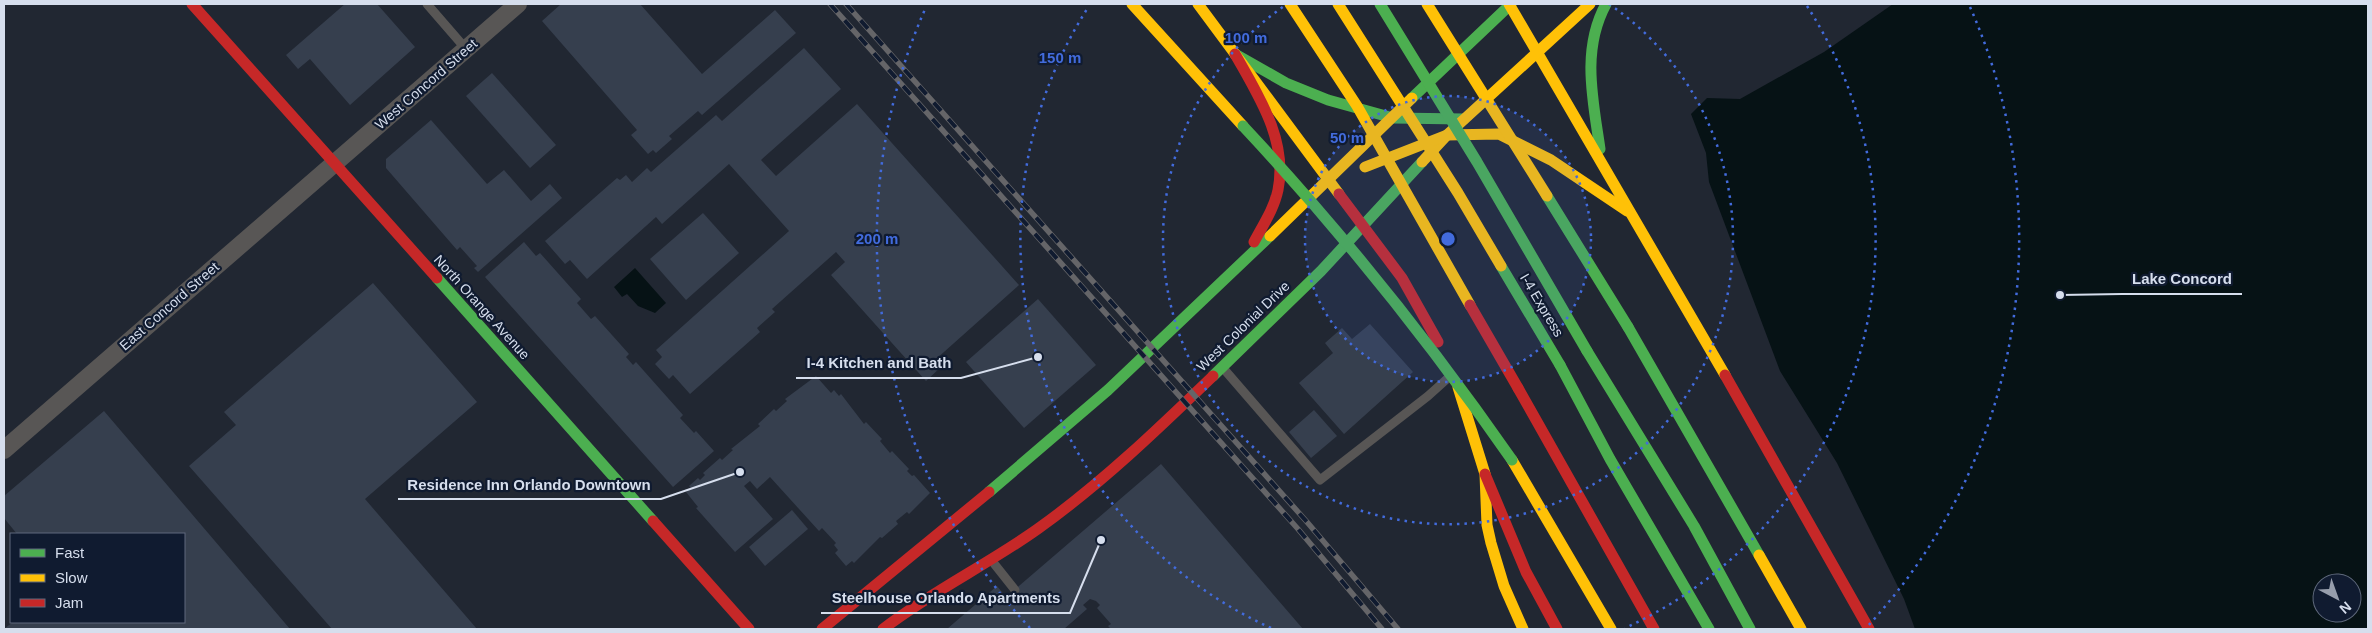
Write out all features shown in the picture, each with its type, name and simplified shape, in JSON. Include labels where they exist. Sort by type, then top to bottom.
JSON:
[{"type":"main road","name":"North Orange Avenue","points":[[192,4],[749,629]]},
{"type":"main road","points":[[1132,4],[1332,222],[1399,303],[1512,460],[1611,629]]},
{"type":"main road","points":[[1198,4],[1402,278],[1453,373],[1485,474],[1526,572],[1556,629]]},
{"type":"main road","points":[[1290,4],[1357,106],[1654,629]]},
{"type":"main road","name":"I-4 Express","points":[[1338,4],[1458,193],[1560,365],[1610,459],[1709,629]]},
{"type":"main road","name":"I-4 Express","points":[[1380,4],[1477,162],[1587,350],[1694,526],[1750,629]]},
{"type":"main road","points":[[1427,4],[1628,328],[1801,629]]},
{"type":"main road","points":[[822,629],[1050,441],[1226,279],[1510,4],[1869,629]]},
{"type":"main road","name":"West Colonial Drive","points":[[883,629],[906,611],[1039,528],[1141,445],[1222,368],[1364,226],[1447,135],[1590,4]]},
{"type":"main road","points":[[1602,162],[1592,86],[1591,48],[1599,14],[1606,4]]},
{"type":"main road","points":[[1234,54],[1303,91],[1328,100],[1393,118],[1464,120]]},
{"type":"main road","points":[[1226,279],[1265,226],[1276,200],[1280,159],[1272,124],[1234,54]]},
{"type":"main road","points":[[1329,181],[1447,135],[1499,134],[1550,160],[1631,213]]},
{"type":"main road","points":[[1485,474],[1487,525],[1491,543],[1504,586],[1523,629]]},
{"type":"street","name":"West Concord Street","points":[[334,164],[518,4]]},
{"type":"street","name":"East Concord Street","points":[[4,450],[334,164]]},
{"type":"lane","points":[[427,4],[466,49]]},
{"type":"lane","points":[[1222,368],[1320,480],[1428,396],[1453,373]]},
{"type":"lane","points":[[990,558],[1015,590]]},
{"type":"shaded area","points":[[1893,4],[2368,4],[2368,629],[1915,629],[1904,599],[1837,463],[1780,371],[1709,182],[1706,153],[1691,114],[1707,98],[1740,99],[1824,52]]},
{"type":"shaded area","points":[[635,268],[666,303],[655,313],[638,306],[627,294],[622,297],[614,287]]},
{"type":"building","points":[[345,4],[377,4],[415,47],[350,105],[310,59],[298,69],[286,55]]},
{"type":"building","points":[[561,4],[640,4],[702,74],[775,10],[796,33],[702,115],[698,111],[669,136],[672,139],[656,153],[653,150],[648,154],[631,135],[637,130],[542,21]]},
{"type":"building","points":[[804,48],[841,89],[761,160],[776,176],[857,104],[1019,285],[935,360],[941,367],[926,381],[831,275],[845,262],[836,252],[772,309],[775,312],[757,328],[760,332],[690,394],[673,375],[669,379],[655,364],[662,357],[656,350],[789,231],[729,164],[662,224],[656,217],[587,279],[570,260],[565,264],[545,241],[617,178],[620,180],[626,175],[632,182],[647,168],[651,172],[716,115],[722,121]]},
{"type":"building","points":[[492,73],[556,145],[530,168],[466,96]]},
{"type":"building","points":[[431,120],[487,184],[504,170],[531,201],[550,184],[562,198],[478,272],[474,268],[477,266],[460,247],[457,250],[386,168],[386,159]]},
{"type":"building","points":[[703,213],[739,253],[686,300],[650,259]]},
{"type":"building","points":[[524,242],[536,256],[540,253],[581,299],[577,303],[591,319],[595,316],[629,354],[626,357],[633,365],[636,362],[683,415],[680,418],[694,433],[696,431],[714,451],[673,487],[485,277]]},
{"type":"building","points":[[373,283],[477,402],[365,499],[477,629],[332,629],[189,466],[236,425],[224,412]]},
{"type":"building","points":[[1038,299],[1096,365],[1024,428],[966,362]]},
{"type":"building","points":[[1370,324],[1413,372],[1344,434],[1299,383],[1333,353],[1325,343],[1342,328],[1352,339]]},
{"type":"building","points":[[816,376],[831,393],[834,390],[839,396],[841,394],[864,424],[866,422],[882,439],[880,441],[890,453],[892,451],[909,469],[907,471],[912,476],[914,475],[930,493],[909,514],[907,512],[896,521],[898,524],[882,538],[880,537],[854,563],[852,561],[846,566],[835,553],[838,550],[834,545],[836,543],[822,528],[819,531],[770,477],[757,489],[750,481],[744,486],[773,519],[735,552],[696,508],[698,507],[686,492],[691,488],[689,486],[705,475],[703,473],[720,458],[722,460],[733,450],[731,449],[760,426],[758,424],[774,409],[776,411],[787,401],[785,399]]},
{"type":"building","points":[[1314,410],[1337,436],[1311,458],[1289,432]]},
{"type":"building","points":[[104,411],[290,629],[4,629],[12,623],[185,623],[185,533],[16,533],[4,518],[4,496]]},
{"type":"building","points":[[1161,464],[1303,629],[1111,629],[1108,626],[1111,624],[1097,608],[1100,605],[1090,599],[1083,605],[1087,609],[1064,629],[947,629],[997,586],[1006,597]]},
{"type":"building","points":[[792,510],[808,529],[765,566],[749,547]]},
{"type":"railway","points":[[830,4],[1298,529],[1382,629]]},
{"type":"railway","points":[[846,4],[1307,522],[1398,629]]},
{"type":"traffic: fast","points":[[1380,4],[1477,162],[1587,351]]},
{"type":"traffic: fast","points":[[1412,98],[1511,4]]},
{"type":"traffic: fast","points":[[1600,149],[1592,94],[1591,57],[1598,21],[1606,4]]},
{"type":"traffic: fast","points":[[1235,54],[1286,83],[1328,100],[1393,118],[1464,119]]},
{"type":"traffic: fast","points":[[1243,126],[1315,206],[1384,288],[1512,460]]},
{"type":"traffic: fast","points":[[1213,376],[1321,271],[1422,162]]},
{"type":"traffic: fast","points":[[1547,196],[1628,327]]},
{"type":"traffic: fast","points":[[989,492],[1108,390],[1270,236]]},
{"type":"traffic: fast","points":[[1501,266],[1560,365]]},
{"type":"traffic: fast","points":[[437,278],[653,521]]},
{"type":"traffic: fast","points":[[1628,327],[1759,555]]},
{"type":"traffic: fast","points":[[1587,351],[1694,526],[1750,629]]},
{"type":"traffic: fast","points":[[1560,365],[1610,459],[1709,629]]},
{"type":"traffic: slow","points":[[1132,4],[1243,126]]},
{"type":"traffic: slow","points":[[1198,4],[1339,194]]},
{"type":"traffic: slow","points":[[1290,4],[1357,106],[1470,305]]},
{"type":"traffic: slow","points":[[1338,4],[1458,193],[1501,266]]},
{"type":"traffic: slow","points":[[1427,4],[1547,196]]},
{"type":"traffic: slow","points":[[1509,4],[1725,375]]},
{"type":"traffic: slow","points":[[1422,162],[1447,135],[1590,4]]},
{"type":"traffic: slow","points":[[1270,236],[1412,98]]},
{"type":"traffic: slow","points":[[1365,167],[1447,135],[1499,134],[1551,160],[1627,211]]},
{"type":"traffic: slow","points":[[1458,387],[1485,474],[1487,525],[1491,543],[1504,586],[1523,629]]},
{"type":"traffic: slow","points":[[1512,460],[1611,629]]},
{"type":"traffic: slow","points":[[1759,555],[1801,629]]},
{"type":"traffic: jam","points":[[192,4],[437,278]]},
{"type":"traffic: jam","points":[[1235,54],[1269,119],[1279,153],[1278,190],[1274,204],[1254,242]]},
{"type":"traffic: jam","points":[[1339,194],[1402,278],[1438,342]]},
{"type":"traffic: jam","points":[[1470,305],[1518,388]]},
{"type":"traffic: jam","points":[[1725,375],[1869,629]]},
{"type":"traffic: jam","points":[[883,629],[921,602],[1020,541],[1062,511],[1129,455],[1213,376]]},
{"type":"traffic: jam","points":[[1518,388],[1654,629]]},
{"type":"traffic: jam","points":[[1485,474],[1526,572],[1557,629]]},
{"type":"traffic: jam","points":[[822,629],[989,492]]},
{"type":"traffic: jam","points":[[653,521],[749,629]]},
{"type":"place","name":"Lake Concord","points":[[2060,295]]},
{"type":"place","name":"I-4 Kitchen and Bath","points":[[1038,357]]},
{"type":"place","name":"Residence Inn Orlando Downtown","points":[[740,472]]},
{"type":"place","name":"Steelhouse Orlando Apartments","points":[[1101,540]]}]
